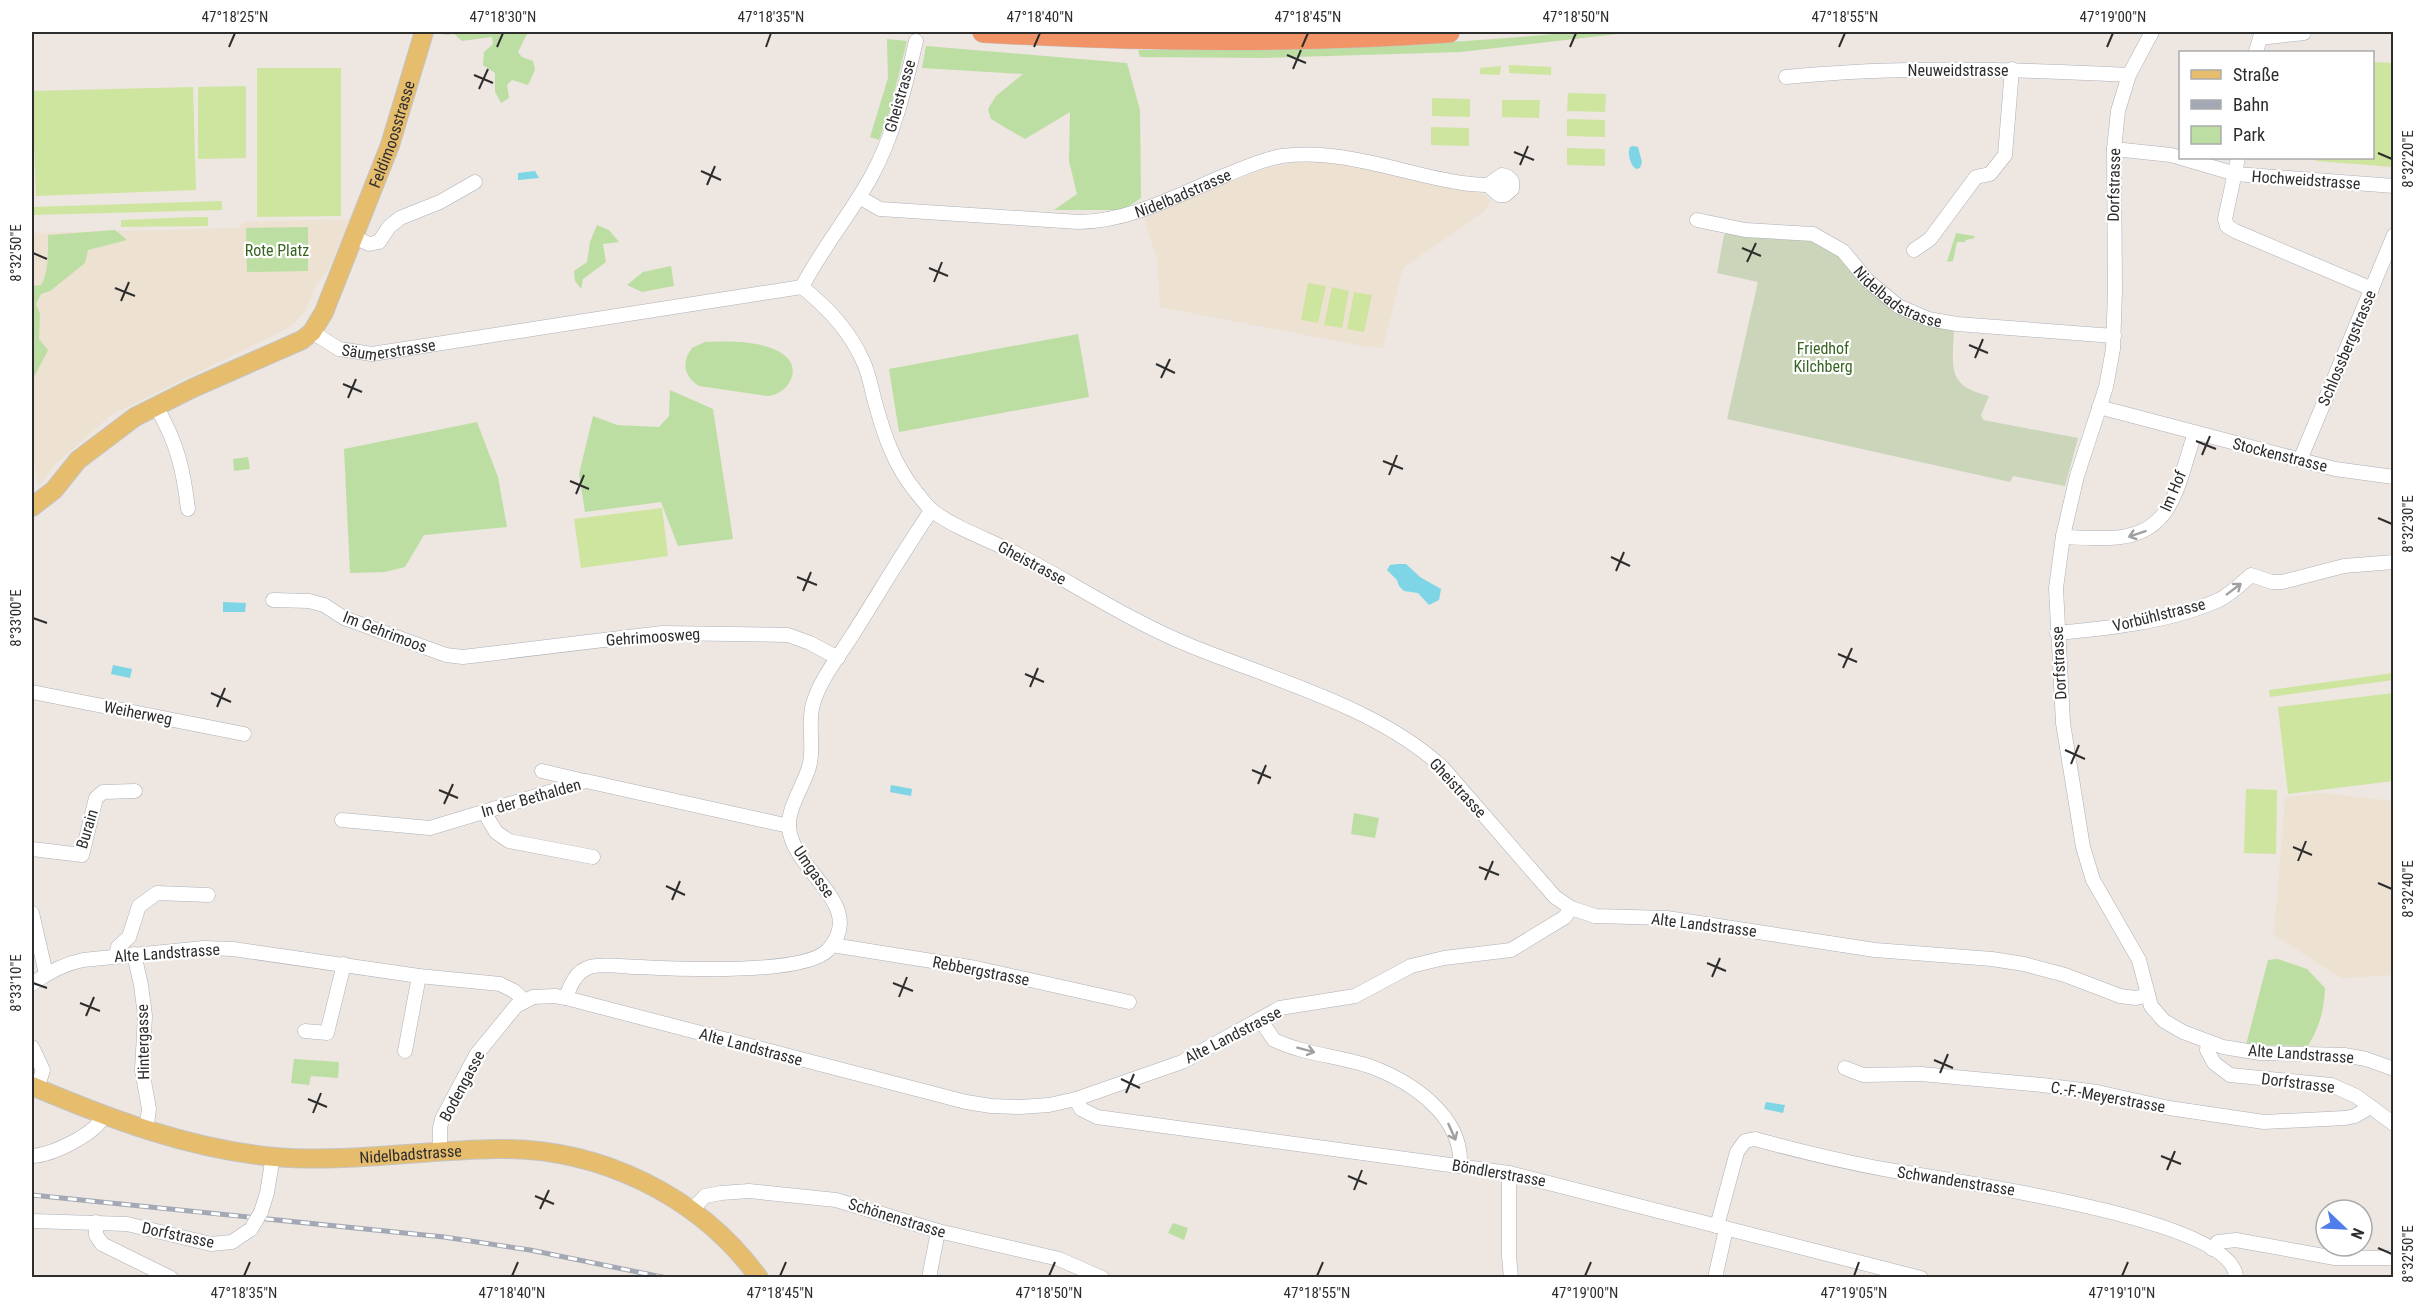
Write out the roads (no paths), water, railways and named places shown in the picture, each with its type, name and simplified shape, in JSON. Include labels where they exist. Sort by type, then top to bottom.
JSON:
[{"type":"highway","points":[[983,32],[1209,39],[1314,38],[1449,32]]},
{"type":"main road","name":"Feldimoosstrasse","points":[[312,332],[324,312],[390,144],[424,32]]},
{"type":"main road","points":[[32,507],[54,490],[78,460],[111,433],[156,406],[257,358],[291,345],[312,332]]},
{"type":"main road","name":"Nidelbadstrasse","points":[[34,1088],[146,1131],[189,1143],[273,1156],[332,1160],[500,1149],[540,1151],[587,1160],[646,1183],[692,1210],[728,1239],[759,1278]]},
{"type":"street","name":"Dorfstrasse","points":[[2152,32],[2129,75],[2118,111],[2114,149],[2114,336],[2109,376],[2080,462],[2063,536],[2056,588],[2063,723],[2083,847],[2093,880],[2139,960],[2151,1006],[2164,1021],[2208,1043],[2207,1050],[2214,1063],[2230,1075],[2343,1088],[2394,1124]]},
{"type":"street","points":[[2256,51],[2260,38],[2304,33]]},
{"type":"street","name":"Gheistrasse","points":[[916,41],[902,99],[877,165],[802,287],[823,304],[854,343],[866,367],[886,441],[897,465],[931,511],[949,522],[1024,557],[1155,631],[1324,699],[1396,732],[1424,751],[1442,767],[1555,897],[1571,908]]},
{"type":"street","name":"Neuweidstrasse","points":[[1786,77],[1871,71],[2012,69],[2129,75]]},
{"type":"street","points":[[1914,250],[1930,239],[1976,177],[1990,174],[2005,155],[2012,69]]},
{"type":"street","name":"Hochweidstrasse","points":[[2114,149],[2179,157]]},
{"type":"street","name":"Nidelbadstrasse","points":[[859,197],[880,209],[1079,222],[1103,221],[1140,211],[1252,164],[1280,156],[1306,154],[1331,156],[1462,183],[1503,186]]},
{"type":"street","name":"Hochweidstrasse","points":[[2185,159],[2236,174],[2394,186]]},
{"type":"street","points":[[2238,159],[2225,219],[2227,225],[2235,231],[2373,289]]},
{"type":"street","points":[[354,237],[369,244],[379,242],[389,227],[400,218],[440,202],[475,182]]},
{"type":"street","name":"Nidelbadstrasse","points":[[1697,220],[1745,230],[1813,234],[1843,251],[1867,280],[1891,301],[1928,319],[1958,324],[2114,336]]},
{"type":"street","name":"Schlossbergstrasse","points":[[2300,460],[2394,235]]},
{"type":"street","name":"Säumerstrasse","points":[[312,332],[339,349],[372,354],[802,287]]},
{"type":"street","points":[[156,406],[172,434],[183,465],[188,509]]},
{"type":"street","name":"Stockenstrasse","points":[[2099,407],[2346,471],[2394,477]]},
{"type":"street","name":"Im Hof","points":[[2063,536],[2086,539],[2127,537],[2149,529],[2167,511],[2195,433]]},
{"type":"street","name":"Umgasse","points":[[831,945],[839,927],[839,912],[836,903],[800,858],[791,839],[789,826],[790,815],[805,779],[812,754],[812,707],[838,658],[931,511]]},
{"type":"street","name":"Vorbühlstrasse","points":[[2057,633],[2107,628],[2175,614],[2219,600],[2251,575],[2272,582],[2282,582],[2344,566],[2394,562]]},
{"type":"street","name":"Im Gehrimoos","points":[[273,600],[324,605],[344,618],[446,655],[463,657]]},
{"type":"street","name":"Gehrimoosweg","points":[[463,657],[671,633],[788,635],[810,643],[838,658]]},
{"type":"street","name":"Weiherweg","points":[[32,692],[244,734]]},
{"type":"street","points":[[542,771],[586,781]]},
{"type":"street","name":"In der Bethalden","points":[[342,820],[430,828],[586,781],[789,826]]},
{"type":"street","name":"Burain","points":[[32,849],[82,855],[96,798],[103,792],[135,791]]},
{"type":"street","points":[[484,812],[496,832],[508,841],[593,857]]},
{"type":"street","points":[[116,955],[118,946],[129,937],[139,906],[157,893],[208,895]]},
{"type":"street","name":"Alte Landstrasse","points":[[32,984],[70,962],[116,955],[204,948],[233,949],[419,976],[500,984],[514,991],[524,1000],[533,997],[566,998],[966,1102],[1020,1107],[1048,1105],[1076,1099],[1182,1062],[1280,1008],[1355,996],[1411,966],[1444,958],[1511,950],[1565,917],[1571,908],[1595,916],[1667,918],[1875,950],[1992,959],[2024,964],[2065,975],[2130,998],[2148,995]]},
{"type":"street","points":[[32,913],[46,974]]},
{"type":"street","points":[[566,998],[576,977],[592,966],[702,969],[769,966],[812,959],[827,951],[831,945]]},
{"type":"street","name":"Rebbergstrasse","points":[[831,945],[976,968],[1129,1002]]},
{"type":"street","name":"Hintergasse","points":[[134,954],[145,1016],[142,1070],[149,1109],[146,1131]]},
{"type":"street","points":[[305,1031],[327,1033],[344,964]]},
{"type":"street","points":[[405,1051],[419,976]]},
{"type":"street","name":"Bodengasse","points":[[440,1153],[440,1128],[464,1074],[476,1054],[516,1006],[524,1000]]},
{"type":"street","points":[[1260,1019],[1275,1040],[1369,1066],[1419,1092],[1445,1116],[1460,1151],[1460,1165]]},
{"type":"street","name":"Alte Landstrasse","points":[[2208,1043],[2260,1053],[2344,1055],[2366,1059],[2394,1069]]},
{"type":"street","points":[[32,1047],[43,1070],[34,1088]]},
{"type":"street","name":"C.-F.-Meyerstrasse","points":[[1845,1068],[1863,1075],[1921,1074],[2097,1092],[2169,1108],[2264,1122],[2345,1118],[2355,1116],[2370,1107]]},
{"type":"street","name":"Böndlerstrasse","points":[[1076,1099],[1081,1109],[1097,1117],[1509,1173],[1921,1278]]},
{"type":"street","points":[[32,1156],[58,1149],[93,1129],[104,1116]]},
{"type":"street","name":"Schwandenstrasse","points":[[1715,1278],[1722,1227],[1737,1152],[1745,1141],[1755,1139],[1887,1170],[1996,1187],[2127,1216],[2174,1230],[2212,1249],[2231,1261],[2236,1278]]},
{"type":"street","name":"Dorfstrasse","points":[[32,1221],[96,1222],[155,1229],[212,1244],[235,1241],[251,1229],[261,1212],[267,1193],[273,1156]]},
{"type":"street","points":[[1509,1173],[1511,1278]]},
{"type":"street","name":"Schönenstrasse","points":[[692,1210],[705,1196],[749,1191],[836,1200],[938,1231],[1059,1259],[1102,1278]]},
{"type":"street","points":[[96,1222],[96,1235],[102,1244],[171,1278]]},
{"type":"street","points":[[928,1278],[938,1231]]},
{"type":"street","points":[[2212,1249],[2218,1242],[2236,1240],[2335,1258],[2394,1258]]},
{"type":"water","points":[[1630,147],[1638,147],[1642,162],[1640,168],[1636,169],[1629,156]]},
{"type":"water","points":[[535,171],[539,178],[518,180],[518,173]]},
{"type":"water","points":[[1406,564],[1420,577],[1441,589],[1439,600],[1429,605],[1418,593],[1404,591],[1387,570],[1390,565]]},
{"type":"water","points":[[223,602],[246,603],[245,612],[223,612]]},
{"type":"water","points":[[113,665],[132,669],[130,678],[111,674]]},
{"type":"water","points":[[891,785],[912,789],[911,796],[890,792]]},
{"type":"water","points":[[1766,1102],[1785,1105],[1783,1113],[1764,1109]]},
{"type":"railway","points":[[32,1195],[444,1237],[530,1250],[667,1278]]},
{"type":"park label","name":"Rote Platz","points":[[277,250]]},
{"type":"park label","name":"Friedhof Kilchberg","points":[[1823,357]]}]
